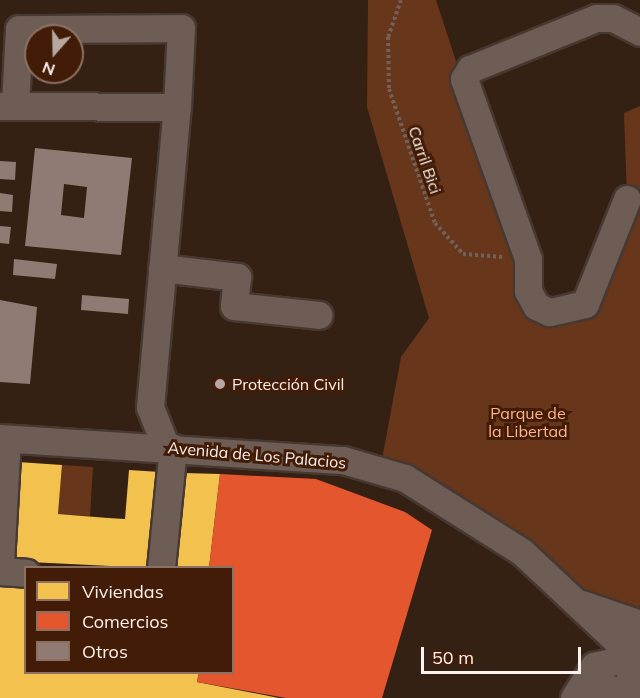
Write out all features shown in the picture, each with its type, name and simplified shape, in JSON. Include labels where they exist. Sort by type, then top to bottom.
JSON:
[{"type":"street","points":[[627,199],[585,304],[549,312],[536,306],[528,291],[528,260],[464,79],[470,69],[596,18],[613,18],[640,32]]},
{"type":"street","points":[[161,566],[170,447],[150,407],[177,107],[182,28],[19,29],[7,105],[177,107]]},
{"type":"street","points":[[162,268],[237,278],[234,306],[319,315]]},
{"type":"street","points":[[0,562],[3,438]]},
{"type":"street","name":"Avenida de Los Palacios","points":[[3,438],[170,447],[343,460],[405,478],[522,552],[579,603],[599,630],[634,650]]},
{"type":"street","points":[[0,571],[24,573]]},
{"type":"street","name":"Avenida de Los Palacios","points":[[579,603],[640,624]]},
{"type":"street","points":[[573,698],[594,666],[601,649],[599,630]]},
{"type":"street","points":[[594,666],[634,650],[631,677],[640,695]]},
{"type":"street","points":[[580,698],[611,689],[636,698]]},
{"type":"path","name":"Carril Bici","points":[[401,0],[388,37],[389,89],[435,223],[464,254],[528,260]]},
{"type":"green space","name":"Parque de la Libertad","points":[[368,0],[436,0],[536,306],[567,309],[627,199],[624,113],[640,106],[640,622],[630,623],[380,470],[401,357],[429,318],[367,107]]},
{"type":"green space","points":[[62,465],[93,467],[90,516],[58,514]]},
{"type":"building: Viviendas","points":[[18,462],[62,465],[58,514],[108,518],[125,519],[129,470],[160,472],[151,566],[9,561]]},
{"type":"building: Viviendas","points":[[183,473],[220,474],[209,566],[172,566]]},
{"type":"building: Viviendas","points":[[0,580],[24,583],[24,674],[199,674],[197,682],[279,698],[0,698]]},
{"type":"building: Comercios","points":[[220,474],[316,479],[405,512],[432,530],[382,698],[286,698],[197,682],[199,674],[234,674],[234,566],[209,566]]},
{"type":"building: Otros","points":[[35,148],[132,158],[121,255],[25,246]],"holes":[[[64,184],[87,187],[84,218],[61,215]]]},
{"type":"building: Otros","points":[[0,161],[16,162],[15,180],[0,179]]},
{"type":"building: Otros","points":[[0,193],[13,195],[12,212],[0,211]]},
{"type":"building: Otros","points":[[0,226],[11,227],[9,244],[0,243]]},
{"type":"building: Otros","points":[[14,259],[57,264],[55,279],[13,275]]},
{"type":"building: Otros","points":[[82,295],[129,299],[128,314],[81,310]]},
{"type":"building: Otros","points":[[0,300],[37,307],[30,384],[0,382]]},
{"type":"place","name":"Protección Civil","points":[[220,384]]}]
